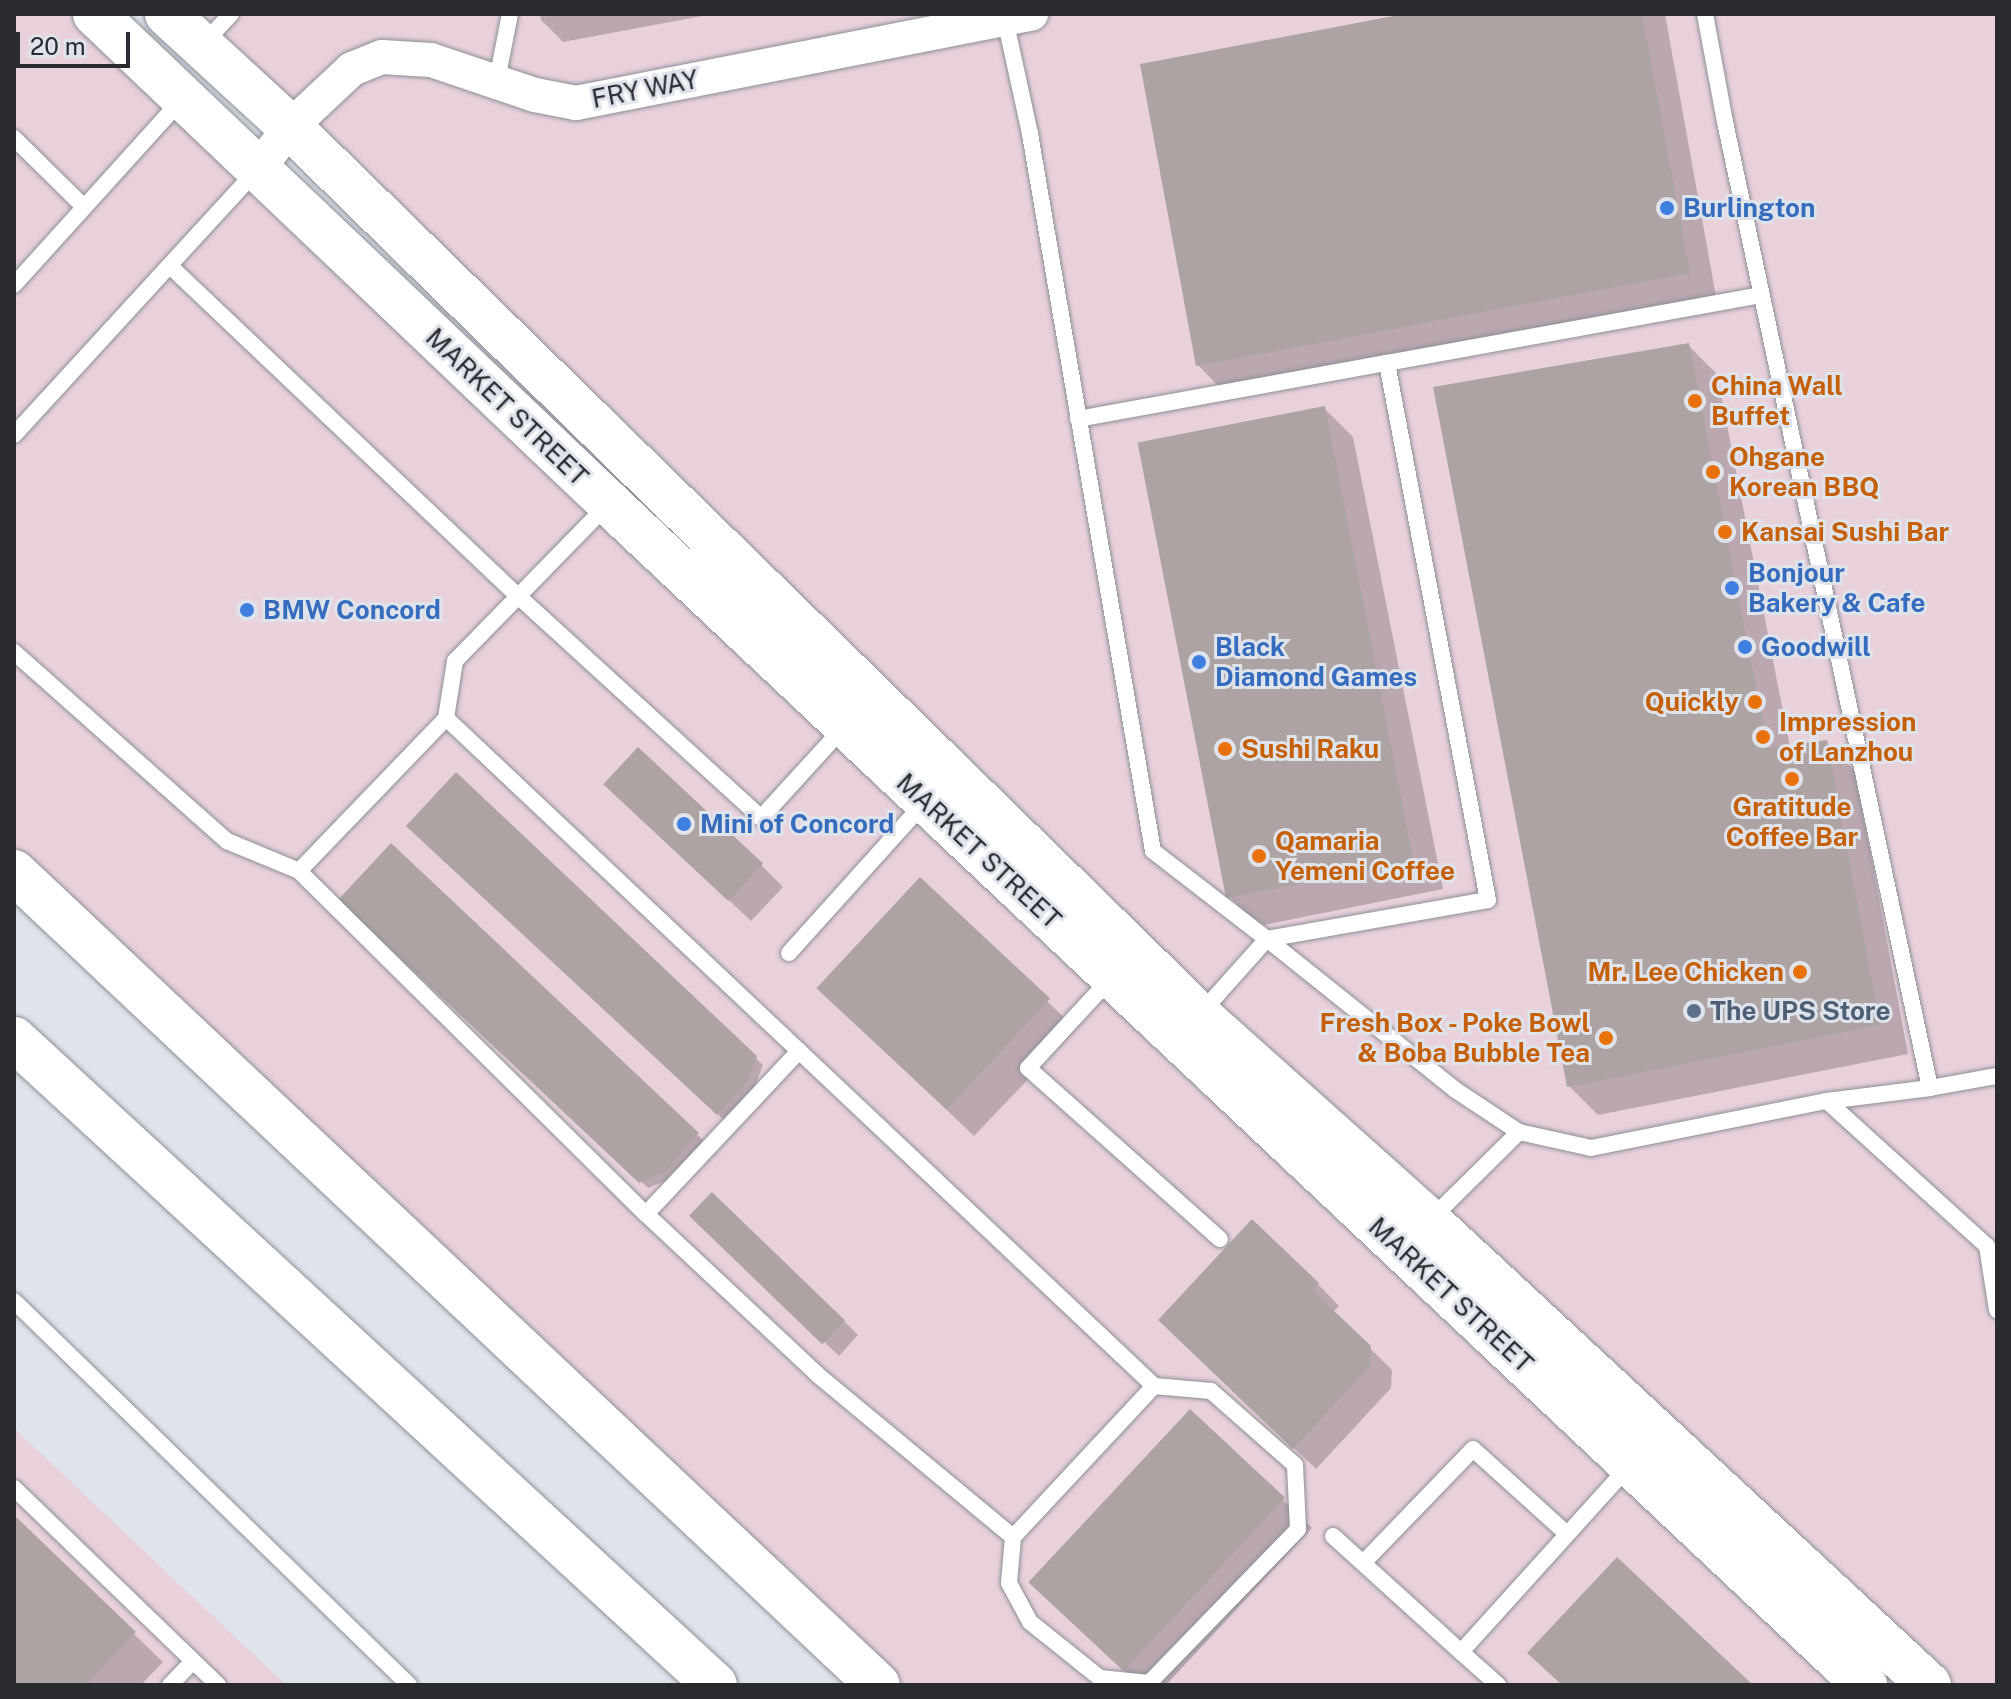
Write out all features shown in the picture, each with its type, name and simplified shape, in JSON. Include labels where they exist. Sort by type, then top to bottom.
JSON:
[{"type":"main road","name":"MARKET STREET","points":[[95,14],[1112,977],[1630,1464],[1871,1684]]},
{"type":"main road","name":"MARKET STREET","points":[[167,14],[290,127],[1199,1015],[1429,1221],[1929,1685]]},
{"type":"main road","points":[[14,872],[878,1685]]},
{"type":"main road","points":[[14,1039],[715,1685]]},
{"type":"main road","points":[[1751,1521],[1773,1562],[1854,1641],[1871,1684]]},
{"type":"street","name":"FRY WAY","points":[[258,169],[290,127],[352,69],[382,57],[431,60],[535,95],[576,103],[1018,16]]},
{"type":"lane","points":[[201,47],[231,14]]},
{"type":"lane","points":[[497,80],[510,14]]},
{"type":"lane","points":[[1705,14],[1761,295],[1930,1088]]},
{"type":"lane","points":[[1018,16],[1030,134],[1153,851],[1454,1089],[1519,1132],[1591,1148],[1827,1101],[1997,1076]]},
{"type":"lane","points":[[14,285],[183,98]]},
{"type":"lane","points":[[14,138],[84,207]]},
{"type":"lane","points":[[14,435],[258,169]]},
{"type":"lane","points":[[170,266],[517,595],[761,818],[845,725]]},
{"type":"lane","points":[[1078,419],[1761,295]]},
{"type":"lane","points":[[1199,1015],[1267,939],[1488,900],[1387,363]]},
{"type":"lane","points":[[299,871],[446,718],[455,661],[609,503]]},
{"type":"lane","points":[[14,652],[227,841],[299,871],[646,1214],[817,1374],[1013,1537]]},
{"type":"lane","points":[[446,718],[1154,1386],[1211,1391],[1295,1465],[1298,1529],[1149,1683],[1100,1678],[1030,1622],[1009,1583],[1013,1537],[1154,1386]]},
{"type":"lane","points":[[789,953],[926,801]]},
{"type":"lane","points":[[1112,977],[1028,1068],[1220,1239]]},
{"type":"lane","points":[[646,1214],[799,1051]]},
{"type":"lane","points":[[1827,1101],[1987,1246],[1997,1310]]},
{"type":"lane","points":[[1429,1221],[1519,1132]]},
{"type":"lane","points":[[14,1301],[409,1685]]},
{"type":"lane","points":[[1363,1563],[1473,1449],[1567,1534]]},
{"type":"lane","points":[[1461,1652],[1630,1464]]},
{"type":"lane","points":[[14,1488],[218,1685]]},
{"type":"lane","points":[[1333,1536],[1498,1685]]},
{"type":"lane","points":[[170,1685],[193,1661]]},
{"type":"shaded area","points":[[14,14],[95,14],[1865,1685],[878,1685],[14,872]]},
{"type":"shaded area","points":[[167,14],[1997,14],[1997,1685],[1929,1685]]},
{"type":"shaded area","points":[[14,1428],[286,1685],[14,1685]]},
{"type":"building","points":[[1404,14],[1642,14],[1690,273],[1196,366],[1140,64]]},
{"type":"building","points":[[1689,343],[1768,748],[1827,740],[1880,1025],[1567,1087],[1433,387]]},
{"type":"building","points":[[1325,406],[1414,861],[1226,898],[1138,442]]},
{"type":"building","points":[[638,747],[763,864],[728,901],[603,784]]},
{"type":"building","points":[[456,772],[757,1056],[747,1083],[717,1115],[406,826]]},
{"type":"building","points":[[391,843],[699,1133],[665,1172],[639,1183],[338,900]]},
{"type":"building","points":[[920,877],[1050,998],[947,1110],[816,988]]},
{"type":"building","points":[[712,1192],[845,1321],[822,1344],[689,1216]]},
{"type":"building","points":[[1252,1219],[1319,1283],[1312,1290],[1371,1346],[1370,1366],[1293,1449],[1158,1320]]},
{"type":"building","points":[[1190,1409],[1285,1498],[1123,1671],[1028,1582]]},
{"type":"building","points":[[14,1515],[136,1632],[85,1685],[14,1685]]},
{"type":"building","points":[[1617,1557],[1753,1685],[1562,1685],[1527,1653]]},
{"type":"place","name":"Burlington","points":[[1667,208]]},
{"type":"place","name":"China Wall Buffet","points":[[1695,401]]},
{"type":"place","name":"Ohgane Korean BBQ","points":[[1713,472]]},
{"type":"place","name":"Kansai Sushi Bar","points":[[1725,532]]},
{"type":"place","name":"Bonjour Bakery & Cafe","points":[[1732,588]]},
{"type":"place","name":"BMW Concord","points":[[247,610]]},
{"type":"place","name":"Goodwill","points":[[1745,647]]},
{"type":"place","name":"Black Diamond Games","points":[[1199,662]]},
{"type":"place","name":"Quickly","points":[[1755,702]]},
{"type":"place","name":"Impression of Lanzhou","points":[[1763,737]]},
{"type":"place","name":"Sushi Raku","points":[[1225,749]]},
{"type":"place","name":"Gratitude Coffee Bar","points":[[1792,779]]},
{"type":"place","name":"Mini of Concord","points":[[684,824]]},
{"type":"place","name":"Qamaria Yemeni Coffee","points":[[1259,856]]},
{"type":"place","name":"Mr. Lee Chicken","points":[[1800,972]]},
{"type":"place","name":"The UPS Store","points":[[1694,1011]]},
{"type":"place","name":"Fresh Box - Poke Bowl & Boba Bubble Tea","points":[[1606,1038]]}]
